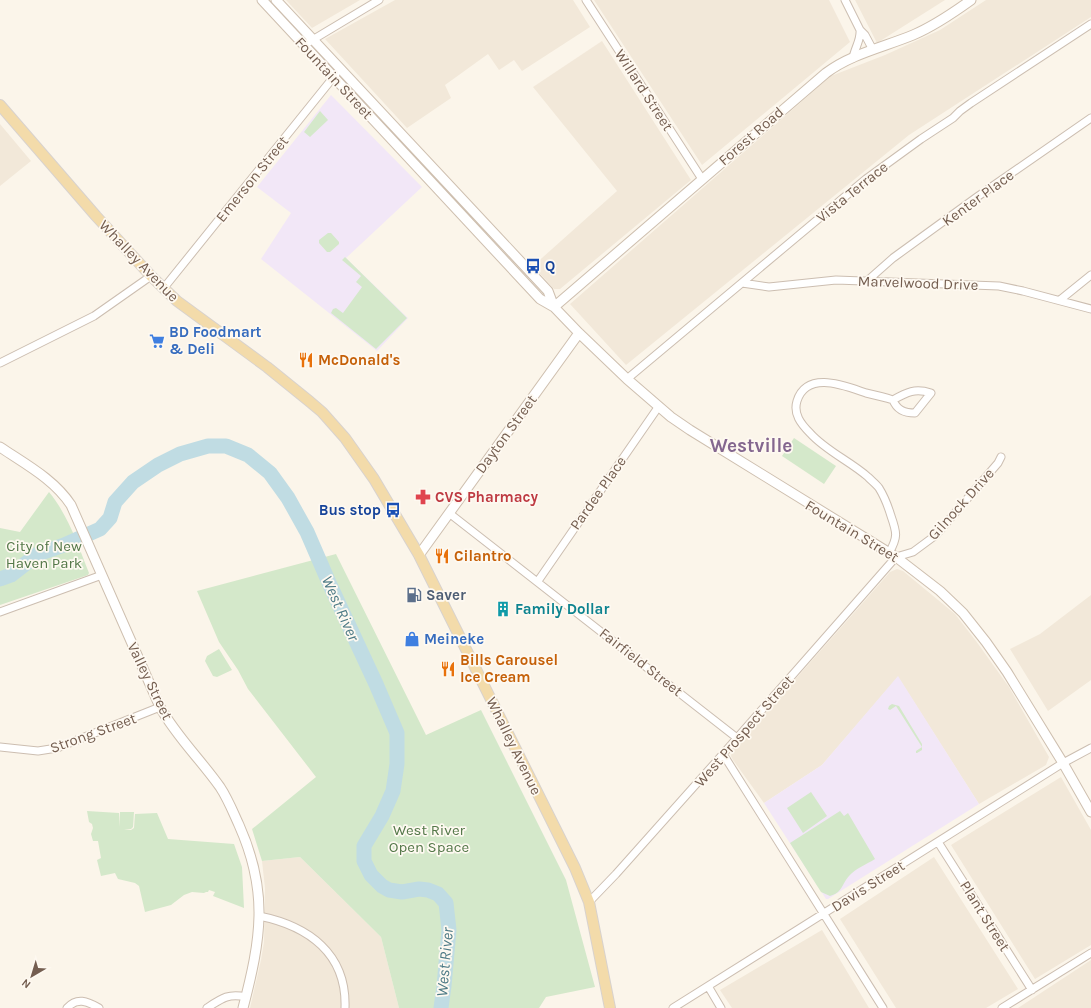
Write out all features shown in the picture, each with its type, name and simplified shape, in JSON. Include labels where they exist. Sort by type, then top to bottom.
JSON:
[{"type":"main road","name":"Fountain Street","points":[[262,0],[540,299],[554,307],[627,379],[690,430],[892,555],[940,591],[963,613],[1007,672],[1063,763],[1091,812]]},
{"type":"main road","name":"Fountain Street","points":[[276,0],[548,291],[554,307]]},
{"type":"main road","name":"Forest Road","points":[[554,307],[812,83],[834,66],[915,34],[971,0]]},
{"type":"main road","name":"Whalley Avenue","points":[[0,105],[92,212],[163,289],[177,301],[267,367],[322,412],[345,438],[374,479],[419,555],[575,868],[589,902],[610,1008]]},
{"type":"main road","points":[[406,156],[414,149]]},
{"type":"main road","points":[[484,240],[492,232]]},
{"type":"main road","name":"Dayton Street","points":[[419,555],[580,334]]},
{"type":"main road","name":"Valley Street","points":[[0,447],[56,486],[65,495],[77,516],[160,707],[171,724],[209,771],[230,803],[244,836],[255,873],[259,894],[256,950],[243,1008]]},
{"type":"street","points":[[304,45],[379,0]]},
{"type":"street","name":"Willard Street","points":[[586,0],[702,179]]},
{"type":"street","points":[[845,0],[860,30],[865,35],[873,50]]},
{"type":"street","name":"Vista Terrace","points":[[627,379],[866,179],[921,139],[954,118],[960,111],[971,103],[1091,24]]},
{"type":"street","points":[[853,58],[860,37],[860,30]]},
{"type":"street","name":"Emerson Street","points":[[163,289],[340,69]]},
{"type":"street","name":"Kenter Place","points":[[866,281],[893,258],[977,197],[1091,118]]},
{"type":"street","points":[[1060,300],[1091,275]]},
{"type":"street","points":[[0,363],[94,316],[151,276]]},
{"type":"street","name":"Marvelwood Drive","points":[[742,283],[769,288],[836,280],[999,286],[1060,300],[1091,309]]},
{"type":"street","points":[[892,555],[896,541],[894,527],[887,504],[878,487],[856,467],[828,449],[810,434],[798,419],[796,406],[799,396],[805,388],[815,383],[835,383],[893,400],[907,392],[920,390],[931,393],[915,413],[907,413],[896,407],[893,400]]},
{"type":"street","name":"Pardee Place","points":[[538,581],[659,406]]},
{"type":"street","name":"Gilnock Drive","points":[[892,555],[913,552],[936,535],[998,463],[1001,457]]},
{"type":"street","name":"Fairfield Street","points":[[449,513],[538,581],[737,738]]},
{"type":"street","name":"West Prospect Street","points":[[589,902],[616,874],[737,738],[892,555]]},
{"type":"street","points":[[0,612],[102,576]]},
{"type":"street","name":"Strong Street","points":[[0,747],[38,751],[52,750],[160,707]]},
{"type":"street","name":"Davis Street","points":[[673,1008],[1063,763],[1091,748]]},
{"type":"street","points":[[723,754],[883,1008]]},
{"type":"street","name":"Plant Street","points":[[938,842],[1032,990]]},
{"type":"street","points":[[259,916],[271,918],[310,935],[324,947],[338,965],[346,996],[345,1008]]},
{"type":"street","points":[[1002,1008],[1091,953]]},
{"type":"street","points":[[708,986],[721,1008]]},
{"type":"street","points":[[207,1008],[226,996],[234,994],[246,997]]},
{"type":"street","points":[[67,1008],[72,1003],[82,1001],[91,1003],[99,1008]]},
{"type":"shaded area","points":[[286,0],[360,0],[312,28]]},
{"type":"shaded area","points":[[395,0],[573,0],[590,27],[522,71],[514,60],[499,70],[488,54],[445,85],[451,98],[407,128],[325,39]]},
{"type":"shaded area","points":[[594,0],[829,0],[850,42],[702,165]]},
{"type":"shaded area","points":[[855,0],[945,0],[877,43]]},
{"type":"shaded area","points":[[986,0],[1091,0],[1091,17],[909,135],[626,365],[570,304],[831,76],[885,55],[940,30]]},
{"type":"shaded area","points":[[602,41],[691,180],[560,289],[554,289],[533,266],[617,191],[533,87]]},
{"type":"shaded area","points":[[331,95],[422,187],[346,258],[408,318],[377,351],[261,259],[291,213],[257,187]]},
{"type":"shaded area","points":[[0,124],[31,161],[0,186]]},
{"type":"shaded area","points":[[897,569],[903,571],[955,614],[976,641],[1009,687],[1049,757],[1046,765],[979,804],[898,677],[822,765],[764,803],[733,760],[731,756],[732,751],[890,572]]},
{"type":"shaded area","points":[[1091,595],[1091,680],[1048,711],[1010,649],[1040,634]]},
{"type":"shaded area","points":[[898,676],[979,804],[826,899],[764,803],[822,765]]},
{"type":"shaded area","points":[[1061,777],[1091,830],[1091,945],[1035,979],[951,845]]},
{"type":"shaded area","points":[[300,857],[381,937],[399,1008],[250,1008],[264,942],[265,888],[262,861]]},
{"type":"shaded area","points":[[934,857],[1018,989],[986,1008],[896,1008],[840,919]]},
{"type":"shaded area","points":[[822,930],[869,1008],[732,1008],[720,990]]},
{"type":"shaded area","points":[[1091,960],[1091,1008],[1018,1008]]},
{"type":"green space","points":[[320,111],[328,120],[310,137],[304,132]]},
{"type":"green space","points":[[328,233],[331,233],[339,242],[339,244],[330,252],[327,252],[319,243],[319,240]]},
{"type":"green space","points":[[345,257],[407,318],[376,349],[331,313],[333,309],[336,308],[343,313],[362,287],[356,282],[361,276],[342,260]]},
{"type":"green space","points":[[794,438],[836,466],[824,484],[782,456]]},
{"type":"green space","name":"City of New Haven Park","points":[[49,492],[62,510],[67,520],[89,573],[88,575],[0,605],[0,528],[20,532]]},
{"type":"green space","name":"West River Open Space","points":[[336,554],[426,735],[481,710],[566,880],[595,987],[546,997],[539,1008],[399,1008],[381,937],[300,857],[262,861],[252,829],[316,777],[248,689],[238,670],[219,642],[197,591]]},
{"type":"green space","points":[[219,649],[232,670],[217,677],[213,676],[205,661],[207,656]]},
{"type":"green space","points":[[892,704],[899,706],[922,744],[922,747],[896,706],[890,710],[888,709]]},
{"type":"green space","points":[[922,747],[922,750],[916,753],[916,751]]},
{"type":"green space","points":[[811,792],[827,816],[803,833],[787,808]]},
{"type":"green space","points":[[87,811],[119,813],[119,827],[120,812],[134,812],[133,827],[131,829],[124,829],[131,830],[134,828],[135,814],[157,813],[168,839],[234,844],[242,867],[244,908],[213,896],[215,892],[209,890],[208,892],[204,893],[192,892],[184,895],[171,905],[145,912],[139,886],[135,883],[118,879],[115,873],[101,876],[97,860],[101,858],[98,841],[93,841],[91,834],[93,828],[92,824],[89,822]]},
{"type":"green space","points":[[840,811],[844,816],[848,813],[875,859],[852,873],[837,893],[830,896],[821,892],[790,843]]},
{"type":"waterway","name":"West River","points":[[0,579],[11,575],[38,554],[64,545],[100,529],[110,518],[115,502],[133,482],[158,465],[180,454],[208,446],[226,446],[248,455],[270,473],[288,498],[307,532],[397,733],[397,764],[393,791],[382,816],[364,846],[364,861],[371,875],[382,886],[389,890],[402,892],[419,889],[428,890],[438,894],[446,903],[449,930],[441,1008]]},
{"type":"place","name":"Q","points":[[533,266]]},
{"type":"place","name":"BD Foodmart & Deli","points":[[157,341]]},
{"type":"place","name":"McDonald's","points":[[306,360]]},
{"type":"place","name":"CVS Pharmacy","points":[[423,497]]},
{"type":"place","name":"Bus stop","points":[[393,510]]},
{"type":"place","name":"Cilantro","points":[[442,556]]},
{"type":"place","name":"Saver","points":[[414,595]]},
{"type":"place","name":"Family Dollar","points":[[503,609]]},
{"type":"place","name":"Meineke","points":[[412,639]]},
{"type":"place","name":"Bills Carousel Ice Cream","points":[[448,669]]},
{"type":"district","name":"Westville","points":[[751,445]]}]
